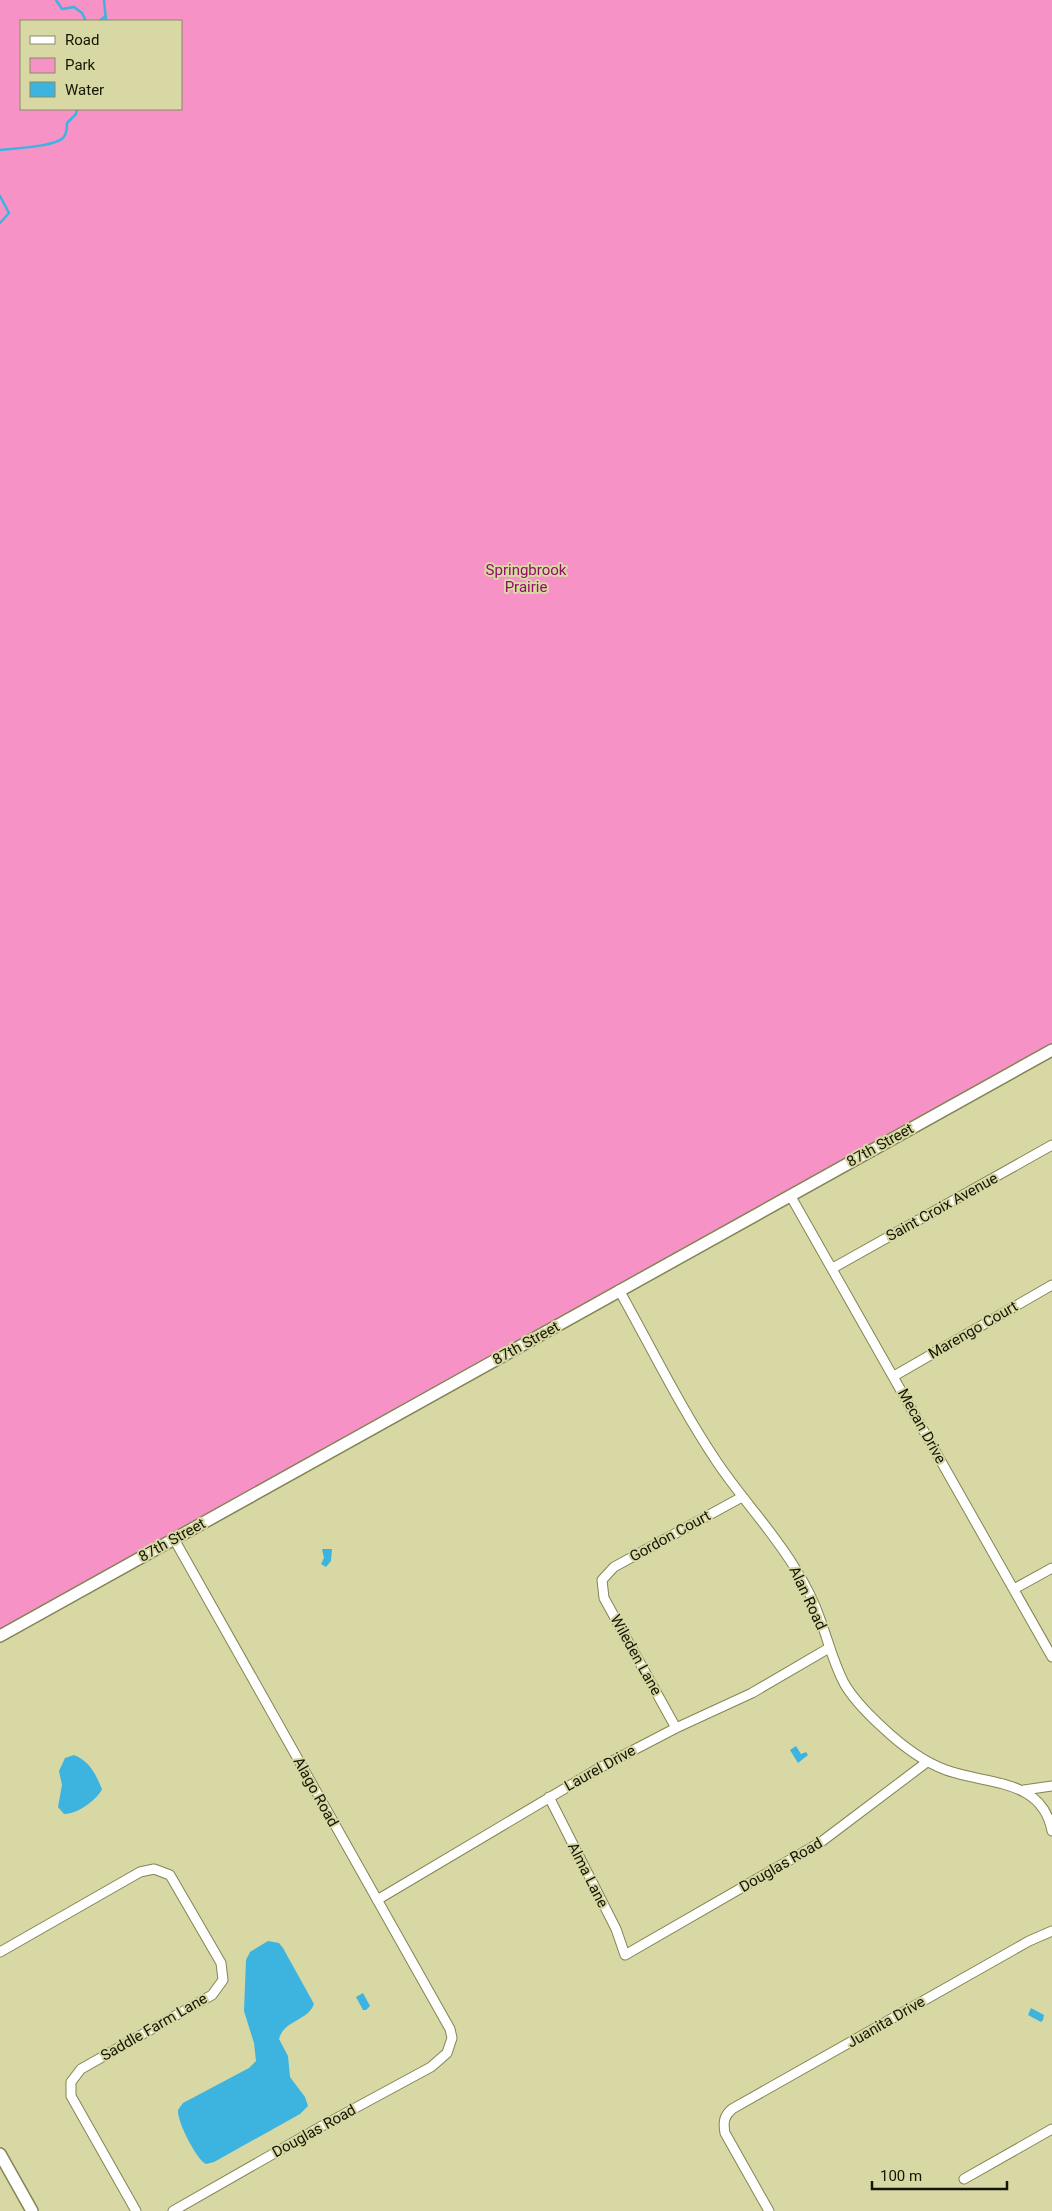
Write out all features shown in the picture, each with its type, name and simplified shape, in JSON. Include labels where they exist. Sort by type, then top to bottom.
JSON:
[{"type":"street","name":"87th Street","points":[[0,1636],[1052,1050]]},
{"type":"street","name":"Saint Croix Avenue","points":[[833,1268],[1052,1145]]},
{"type":"street","name":"Mecan Drive","points":[[790,1195],[1052,1657]]},
{"type":"street","name":"Marengo Court","points":[[894,1376],[1052,1285]]},
{"type":"street","name":"Alan Road","points":[[619,1290],[706,1444],[742,1497],[765,1524],[795,1568],[820,1617],[829,1648],[844,1681],[869,1715],[891,1736],[927,1762],[964,1776],[1024,1790],[1042,1806],[1050,1820],[1052,1831]]},
{"type":"street","name":"Gordon Court","points":[[602,1580],[614,1567],[742,1497]]},
{"type":"street","name":"Alago Road","points":[[174,1540],[450,2029],[451,2046]]},
{"type":"street","points":[[1014,1589],[1052,1568]]},
{"type":"street","name":"Wileden Lane","points":[[602,1580],[604,1598],[676,1728]]},
{"type":"street","name":"Laurel Drive","points":[[377,1900],[549,1797],[676,1728],[745,1697],[829,1648]]},
{"type":"street","name":"Douglas Road","points":[[625,1955],[821,1842],[927,1762]]},
{"type":"street","points":[[1024,1790],[1052,1786]]},
{"type":"street","name":"Alma Lane","points":[[549,1797],[616,1929],[625,1955]]},
{"type":"street","name":"Saddle Farm Lane","points":[[0,1952],[140,1872],[154,1869],[170,1875],[220,1963],[223,1980],[212,1995],[82,2069],[71,2082],[71,2096],[136,2211]]},
{"type":"street","name":"Juanita Drive","points":[[769,2211],[725,2133],[724,2119],[732,2109],[1029,1941],[1052,1931]]},
{"type":"street","name":"Douglas Road","points":[[173,2211],[322,2126],[431,2067],[442,2059],[451,2046]]},
{"type":"street","points":[[964,2179],[1052,2129]]},
{"type":"street","points":[[0,2154],[32,2211]]},
{"type":"green space","name":"Springbrook Prairie","points":[[0,0],[1052,0],[1052,1048],[734,1226],[0,1630]]},
{"type":"water","points":[[322,1549],[332,1549],[331,1561],[326,1567],[321,1564],[324,1558]]},
{"type":"water","points":[[796,1746],[801,1754],[806,1752],[808,1755],[798,1763],[790,1750]]},
{"type":"water","points":[[74,1755],[88,1765],[95,1774],[102,1789],[86,1806],[69,1814],[64,1814],[58,1807],[62,1785],[59,1771],[65,1758]]},
{"type":"water","points":[[268,1941],[279,1943],[283,1948],[314,2004],[307,2014],[286,2028],[279,2039],[288,2056],[290,2077],[305,2097],[308,2106],[300,2114],[214,2162],[206,2164],[197,2155],[188,2139],[178,2110],[183,2103],[249,2068],[256,2061],[254,2043],[244,2011],[246,1960],[250,1952]]},
{"type":"water","points":[[363,1993],[370,2006],[366,2010],[363,2010],[356,1997]]},
{"type":"water","points":[[1031,2008],[1044,2015],[1041,2022],[1028,2015]]},
{"type":"waterway","points":[[56,0],[62,9],[74,7],[82,13],[86,20]]},
{"type":"waterway","points":[[104,0],[106,20]]},
{"type":"waterway","points":[[100,20],[106,16]]},
{"type":"waterway","points":[[0,150],[43,145],[58,141],[63,138],[67,123],[76,114],[77,110]]},
{"type":"waterway","points":[[0,196],[9,213],[0,223]]}]
